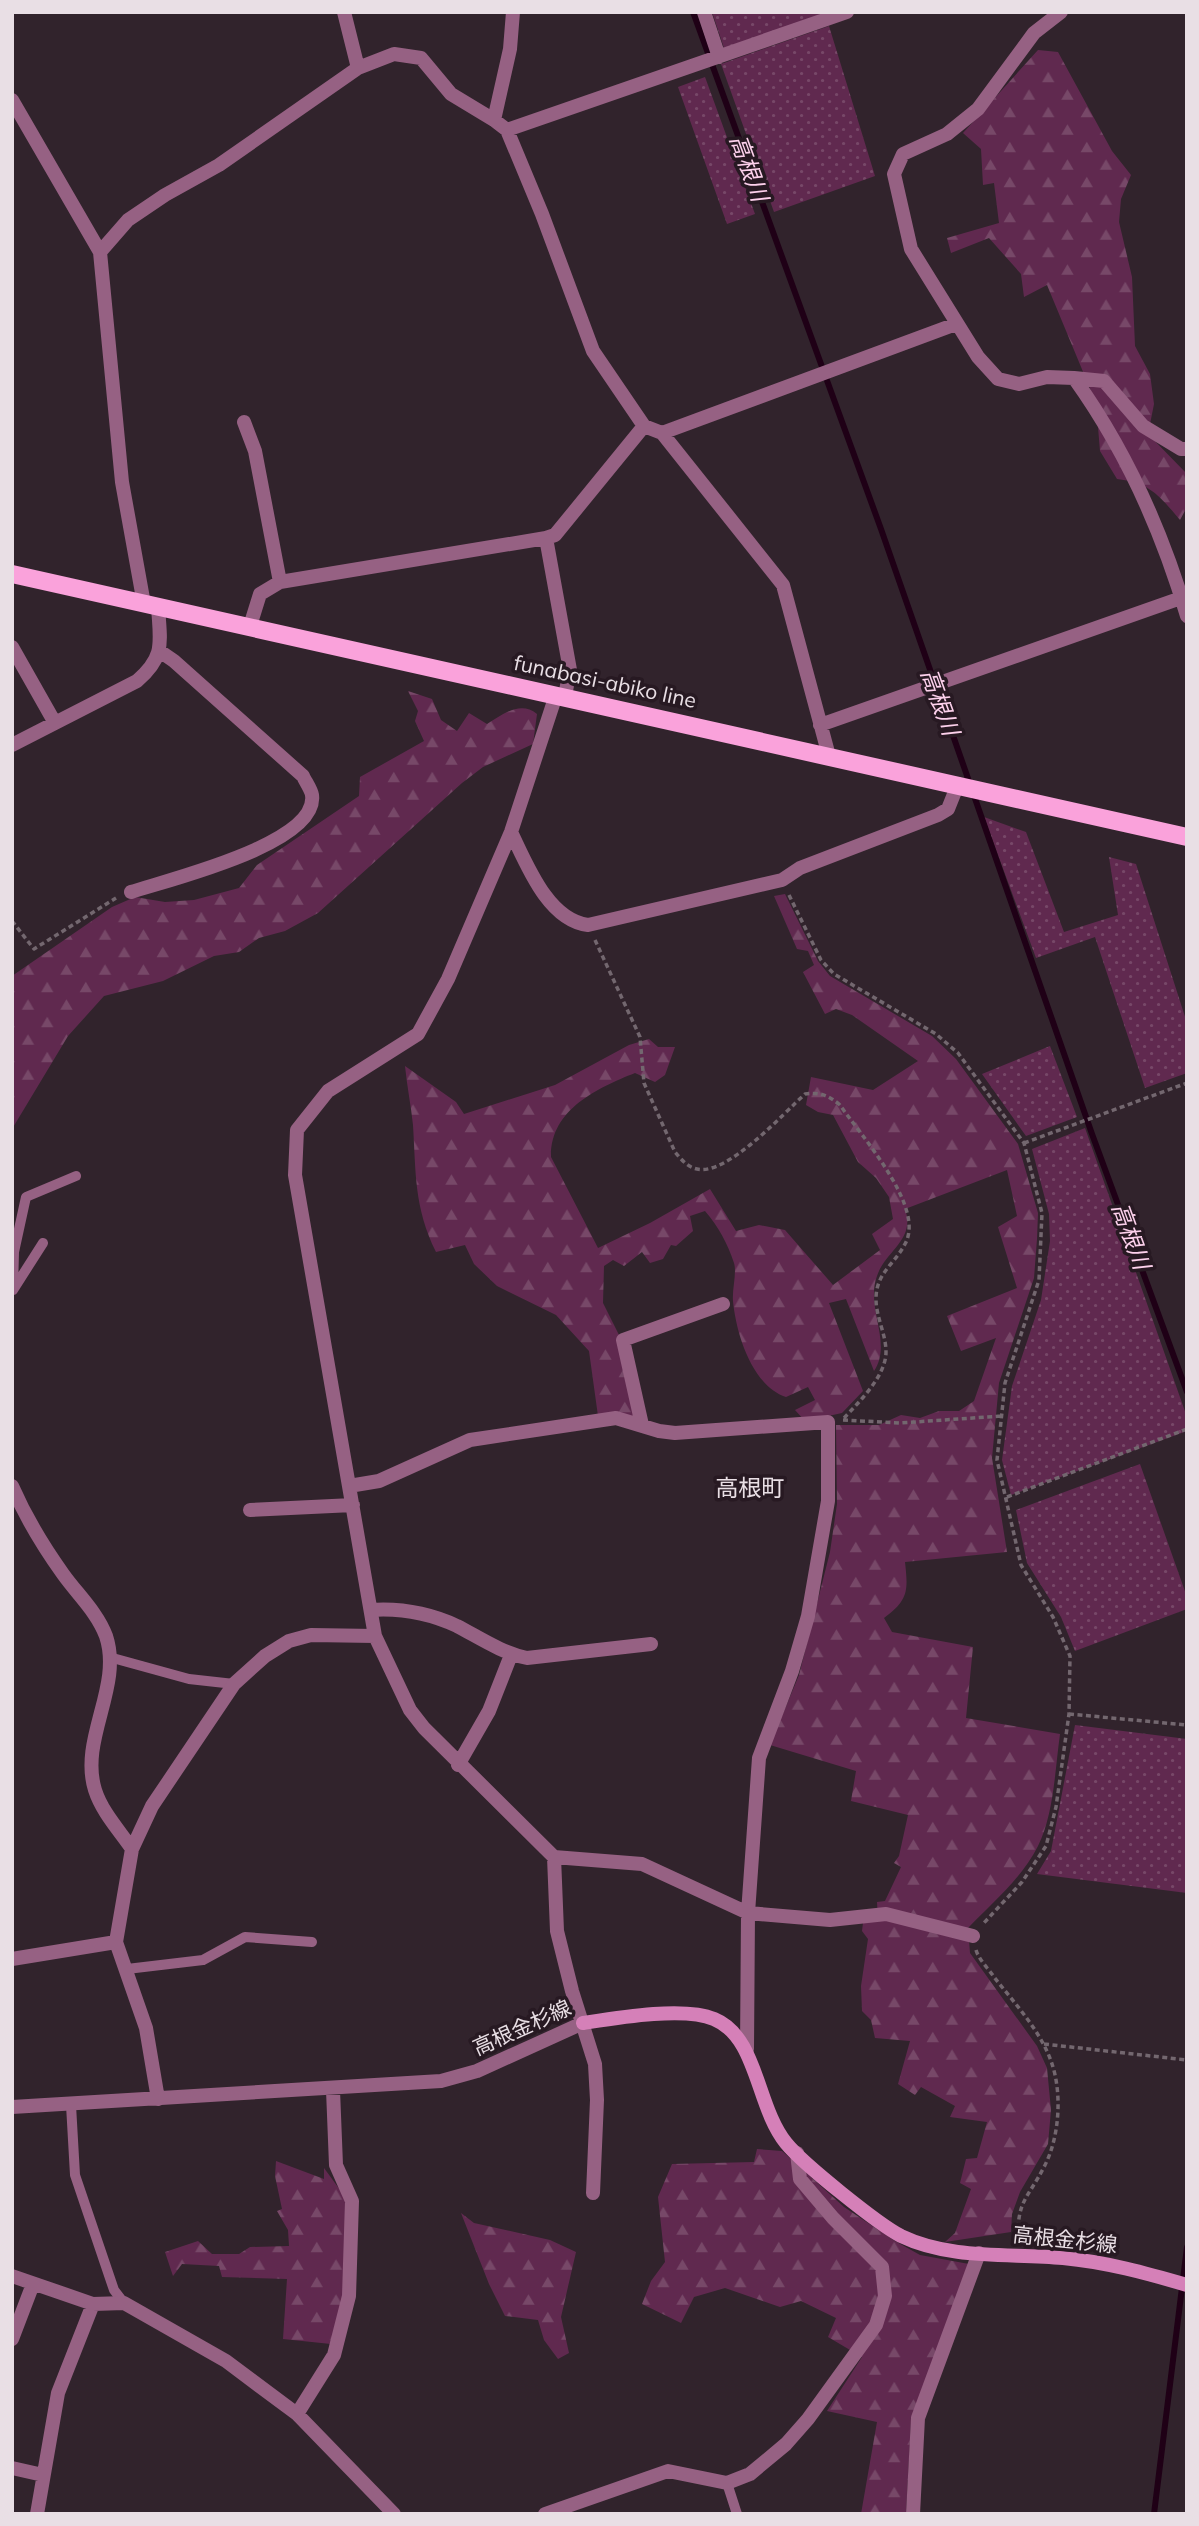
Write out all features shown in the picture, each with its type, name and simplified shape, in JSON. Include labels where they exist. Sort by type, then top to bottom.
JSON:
[{"type":"main road","name":"funabasi-abiko line","points":[[12,574],[1187,837]]},
{"type":"street","points":[[344,12],[358,68]]},
{"type":"street","points":[[494,120],[510,50],[513,12]]},
{"type":"street","points":[[704,12],[719,57]]},
{"type":"street","points":[[507,130],[847,12]]},
{"type":"street","points":[[1060,12],[1034,33],[978,109],[947,134],[903,154],[894,174],[911,249],[978,357],[998,379],[1020,384],[1047,377],[1104,381],[1143,426],[1181,449],[1187,449]]},
{"type":"street","points":[[100,252],[128,219],[219,165],[358,68],[394,54],[421,58],[451,94],[507,130],[542,214],[593,351],[643,426],[662,433],[783,585],[829,756]]},
{"type":"street","points":[[12,100],[100,252],[122,482],[161,652],[303,776],[312,796],[309,811],[300,825],[269,846],[131,892]]},
{"type":"street","points":[[662,433],[956,324]]},
{"type":"street","points":[[1074,378],[1103,418],[1140,491],[1187,616]]},
{"type":"street","points":[[244,422],[255,451],[280,582]]},
{"type":"street","points":[[250,626],[260,594],[280,582],[555,535],[643,426]]},
{"type":"street","points":[[546,538],[570,670],[511,832],[448,979],[418,1034],[328,1091],[297,1130],[295,1175],[375,1636],[410,1710],[458,1765],[554,1857],[642,1864],[748,1913],[830,1920],[886,1914],[973,1936]]},
{"type":"street","points":[[820,725],[1181,598]]},
{"type":"street","points":[[12,647],[55,723]]},
{"type":"street","points":[[12,745],[137,681],[150,670],[161,652]]},
{"type":"street","points":[[511,832],[526,863],[561,915],[573,923],[588,925],[782,880],[800,868],[938,815],[948,809],[958,784]]},
{"type":"street","points":[[642,1425],[623,1340],[723,1304]]},
{"type":"street","points":[[349,1486],[379,1481],[470,1440],[616,1418],[675,1433],[828,1422],[828,1501],[808,1616],[792,1671],[759,1758],[748,1913],[747,2049]]},
{"type":"street","points":[[12,1486],[28,1522],[97,1619],[106,1637],[107,1689],[92,1756],[92,1769],[95,1788],[103,1808],[132,1849]]},
{"type":"street","points":[[250,1510],[353,1505]]},
{"type":"street","points":[[371,1609],[417,1612],[454,1625],[511,1655],[527,1658],[651,1643]]},
{"type":"street","points":[[158,2099],[146,2028],[116,1942],[132,1849],[152,1806],[234,1684],[265,1656],[289,1641],[311,1635],[375,1636]]},
{"type":"street","points":[[458,1765],[489,1711],[511,1655]]},
{"type":"street","points":[[554,1857],[557,1931],[595,2064],[597,2100],[593,2193]]},
{"type":"street","points":[[12,1959],[116,1942]]},
{"type":"street","name":"高根金杉線","points":[[12,2107],[333,2090],[441,2081],[477,2071],[583,2023],[631,2015],[700,2015],[725,2025],[747,2049],[766,2111],[786,2144],[899,2234],[926,2246],[1112,2264],[1187,2285]]},
{"type":"street","points":[[297,2414],[334,2355],[349,2295],[352,2201],[335,2165],[333,2090]]},
{"type":"street","points":[[545,2514],[668,2471],[727,2483],[750,2474],[786,2444],[808,2419],[876,2325],[885,2296],[882,2267],[800,2179],[797,2153]]},
{"type":"street","points":[[913,2514],[918,2418],[979,2253]]},
{"type":"street","points":[[12,2276],[93,2304],[124,2303],[226,2361],[297,2414],[394,2514]]},
{"type":"street","points":[[12,2339],[33,2284]]},
{"type":"street","points":[[37,2514],[58,2393],[93,2304]]},
{"type":"street","points":[[12,2468],[43,2475]]},
{"type":"lane","points":[[12,1291],[14,1252],[26,1197],[76,1176]]},
{"type":"lane","points":[[12,1291],[43,1243]]},
{"type":"lane","points":[[108,1657],[189,1679],[234,1684]]},
{"type":"lane","points":[[127,1969],[203,1960],[245,1937],[312,1942]]},
{"type":"lane","points":[[71,2105],[75,2175],[114,2290],[124,2303]]},
{"type":"lane","points":[[727,2483],[737,2514]]},
{"type":"path","points":[[782,880],[821,960],[834,974],[936,1034],[958,1052],[1024,1143],[1042,1213],[1043,1241],[1039,1280],[1005,1383],[997,1460],[1021,1565],[1054,1617],[1070,1656],[1069,1714],[1056,1807],[1046,1846],[1021,1882],[973,1936],[976,1954],[1044,2044],[1054,2069],[1058,2112],[1053,2144],[1044,2167],[1025,2195],[1017,2216],[1018,2255]]},
{"type":"path","points":[[12,921],[34,949],[110,900],[131,892]]},
{"type":"path","points":[[588,925],[640,1037],[644,1083],[682,1162],[696,1169],[712,1169],[738,1153],[804,1094],[816,1092],[828,1096],[840,1105],[906,1201],[910,1231],[906,1244],[880,1276],[876,1301],[886,1351],[884,1363],[863,1399],[842,1420],[900,1423],[1002,1416]]},
{"type":"path","points":[[1024,1143],[1187,1083]]},
{"type":"path","points":[[1007,1497],[1187,1429]]},
{"type":"path","points":[[1069,1714],[1187,1725]]},
{"type":"path","points":[[1044,2044],[1187,2060]]},
{"type":"green space","points":[[712,12],[815,12],[820,15],[724,48]]},
{"type":"green space","points":[[829,26],[875,176],[774,212],[721,64]]},
{"type":"green space","points":[[1038,50],[1058,52],[1112,151],[1131,175],[1121,199],[1119,222],[1132,277],[1135,346],[1150,374],[1154,404],[1148,434],[1187,474],[1187,507],[1180,520],[1146,487],[1117,479],[1100,451],[1096,403],[1047,285],[1024,297],[1021,274],[989,238],[951,253],[947,238],[999,223],[994,183],[983,185],[981,149],[963,133]]},
{"type":"green space","points":[[705,77],[755,214],[727,224],[678,87]]},
{"type":"green space","points":[[408,691],[432,699],[441,720],[457,731],[469,713],[487,724],[511,710],[531,710],[537,714],[533,744],[483,767],[462,783],[318,913],[285,931],[259,938],[239,952],[214,956],[163,981],[104,996],[68,1036],[12,1129],[12,976],[112,907],[135,897],[165,902],[194,900],[239,888],[257,865],[359,796],[360,777],[424,741],[415,721],[418,711]]},
{"type":"green space","points":[[984,817],[1026,832],[1064,932],[1118,915],[1109,857],[1136,864],[1187,1023],[1187,1073],[1145,1088],[1095,937],[1036,958]]},
{"type":"green space","points":[[785,894],[818,961],[830,976],[932,1036],[956,1059],[1018,1144],[1038,1213],[1034,1278],[999,1383],[992,1458],[1007,1552],[905,1562],[905,1594],[898,1606],[884,1618],[892,1632],[973,1647],[966,1718],[1060,1734],[1051,1806],[1038,1846],[1015,1879],[968,1928],[970,1953],[1037,2046],[1047,2068],[1051,2110],[1048,2144],[1020,2192],[1012,2214],[1011,2232],[945,2242],[955,2233],[971,2189],[960,2183],[966,2159],[977,2158],[987,2122],[950,2117],[955,2106],[921,2087],[915,2095],[898,2084],[910,2041],[875,2038],[871,2020],[862,2011],[861,1986],[868,1939],[862,1931],[863,1923],[878,1919],[877,1902],[885,1901],[901,1867],[894,1863],[899,1856],[908,1815],[851,1801],[856,1771],[770,1745],[799,1675],[830,1552],[837,1504],[836,1425],[879,1425],[901,1415],[920,1418],[939,1411],[959,1411],[974,1401],[996,1338],[961,1351],[947,1316],[1017,1288],[998,1227],[1017,1216],[1007,1170],[905,1209],[907,1220],[903,1237],[881,1267],[874,1288],[881,1348],[874,1371],[846,1299],[829,1303],[863,1391],[842,1413],[805,1421],[795,1410],[815,1400],[808,1387],[786,1397],[774,1391],[764,1382],[748,1357],[735,1314],[734,1263],[722,1236],[705,1211],[690,1216],[693,1231],[676,1246],[671,1245],[663,1259],[650,1263],[642,1252],[624,1266],[613,1260],[604,1266],[603,1303],[620,1337],[634,1416],[598,1416],[589,1351],[556,1315],[497,1286],[474,1264],[465,1245],[436,1252],[417,1190],[413,1125],[405,1066],[456,1102],[464,1114],[555,1085],[629,1045],[649,1039],[658,1047],[675,1047],[665,1075],[655,1082],[635,1073],[591,1094],[567,1114],[558,1126],[553,1141],[551,1157],[598,1248],[650,1223],[710,1189],[736,1231],[759,1225],[785,1230],[833,1285],[880,1250],[872,1234],[893,1219],[889,1197],[876,1178],[858,1162],[833,1115],[818,1112],[806,1105],[811,1077],[873,1090],[918,1061],[852,1015],[836,1009],[825,1014],[803,972],[814,965],[808,951],[797,949],[774,896]]},
{"type":"green space","points":[[1050,1046],[1077,1117],[1026,1136],[982,1074]]},
{"type":"green space","points":[[1085,1128],[1187,1417],[1187,1431],[1011,1495],[1002,1460],[1012,1386],[1041,1300],[1050,1241],[1049,1214],[1032,1149]]},
{"type":"green space","points":[[1140,1464],[1187,1597],[1187,1609],[1075,1651],[1061,1617],[1027,1563],[1016,1510]]},
{"type":"green space","points":[[1075,1725],[1187,1739],[1187,1893],[1037,1874],[1051,1851]]},
{"type":"green space","points":[[757,2149],[782,2151],[844,2207],[920,2255],[969,2264],[911,2421],[906,2514],[861,2514],[877,2422],[827,2411],[862,2357],[828,2337],[836,2318],[801,2301],[780,2307],[725,2288],[694,2297],[681,2323],[642,2304],[651,2281],[665,2262],[658,2197],[672,2164],[754,2162]]},
{"type":"green space","points":[[276,2161],[324,2179],[324,2168],[346,2198],[343,2294],[331,2344],[283,2339],[287,2279],[222,2277],[219,2266],[182,2264],[173,2276],[165,2252],[198,2241],[212,2254],[239,2254],[250,2247],[289,2246],[288,2230],[277,2211],[282,2209],[275,2176]]},
{"type":"green space","points":[[461,2213],[474,2223],[550,2240],[576,2252],[561,2317],[569,2353],[558,2359],[544,2340],[538,2320],[505,2316],[489,2284]]},
{"type":"waterway","name":"高根川","points":[[693,12],[881,529],[1092,1134],[1187,1392]]},
{"type":"waterway","name":"高根川","points":[[1154,2514],[1187,2247]]},
{"type":"district","name":"高根町","points":[[750,1488]]}]
